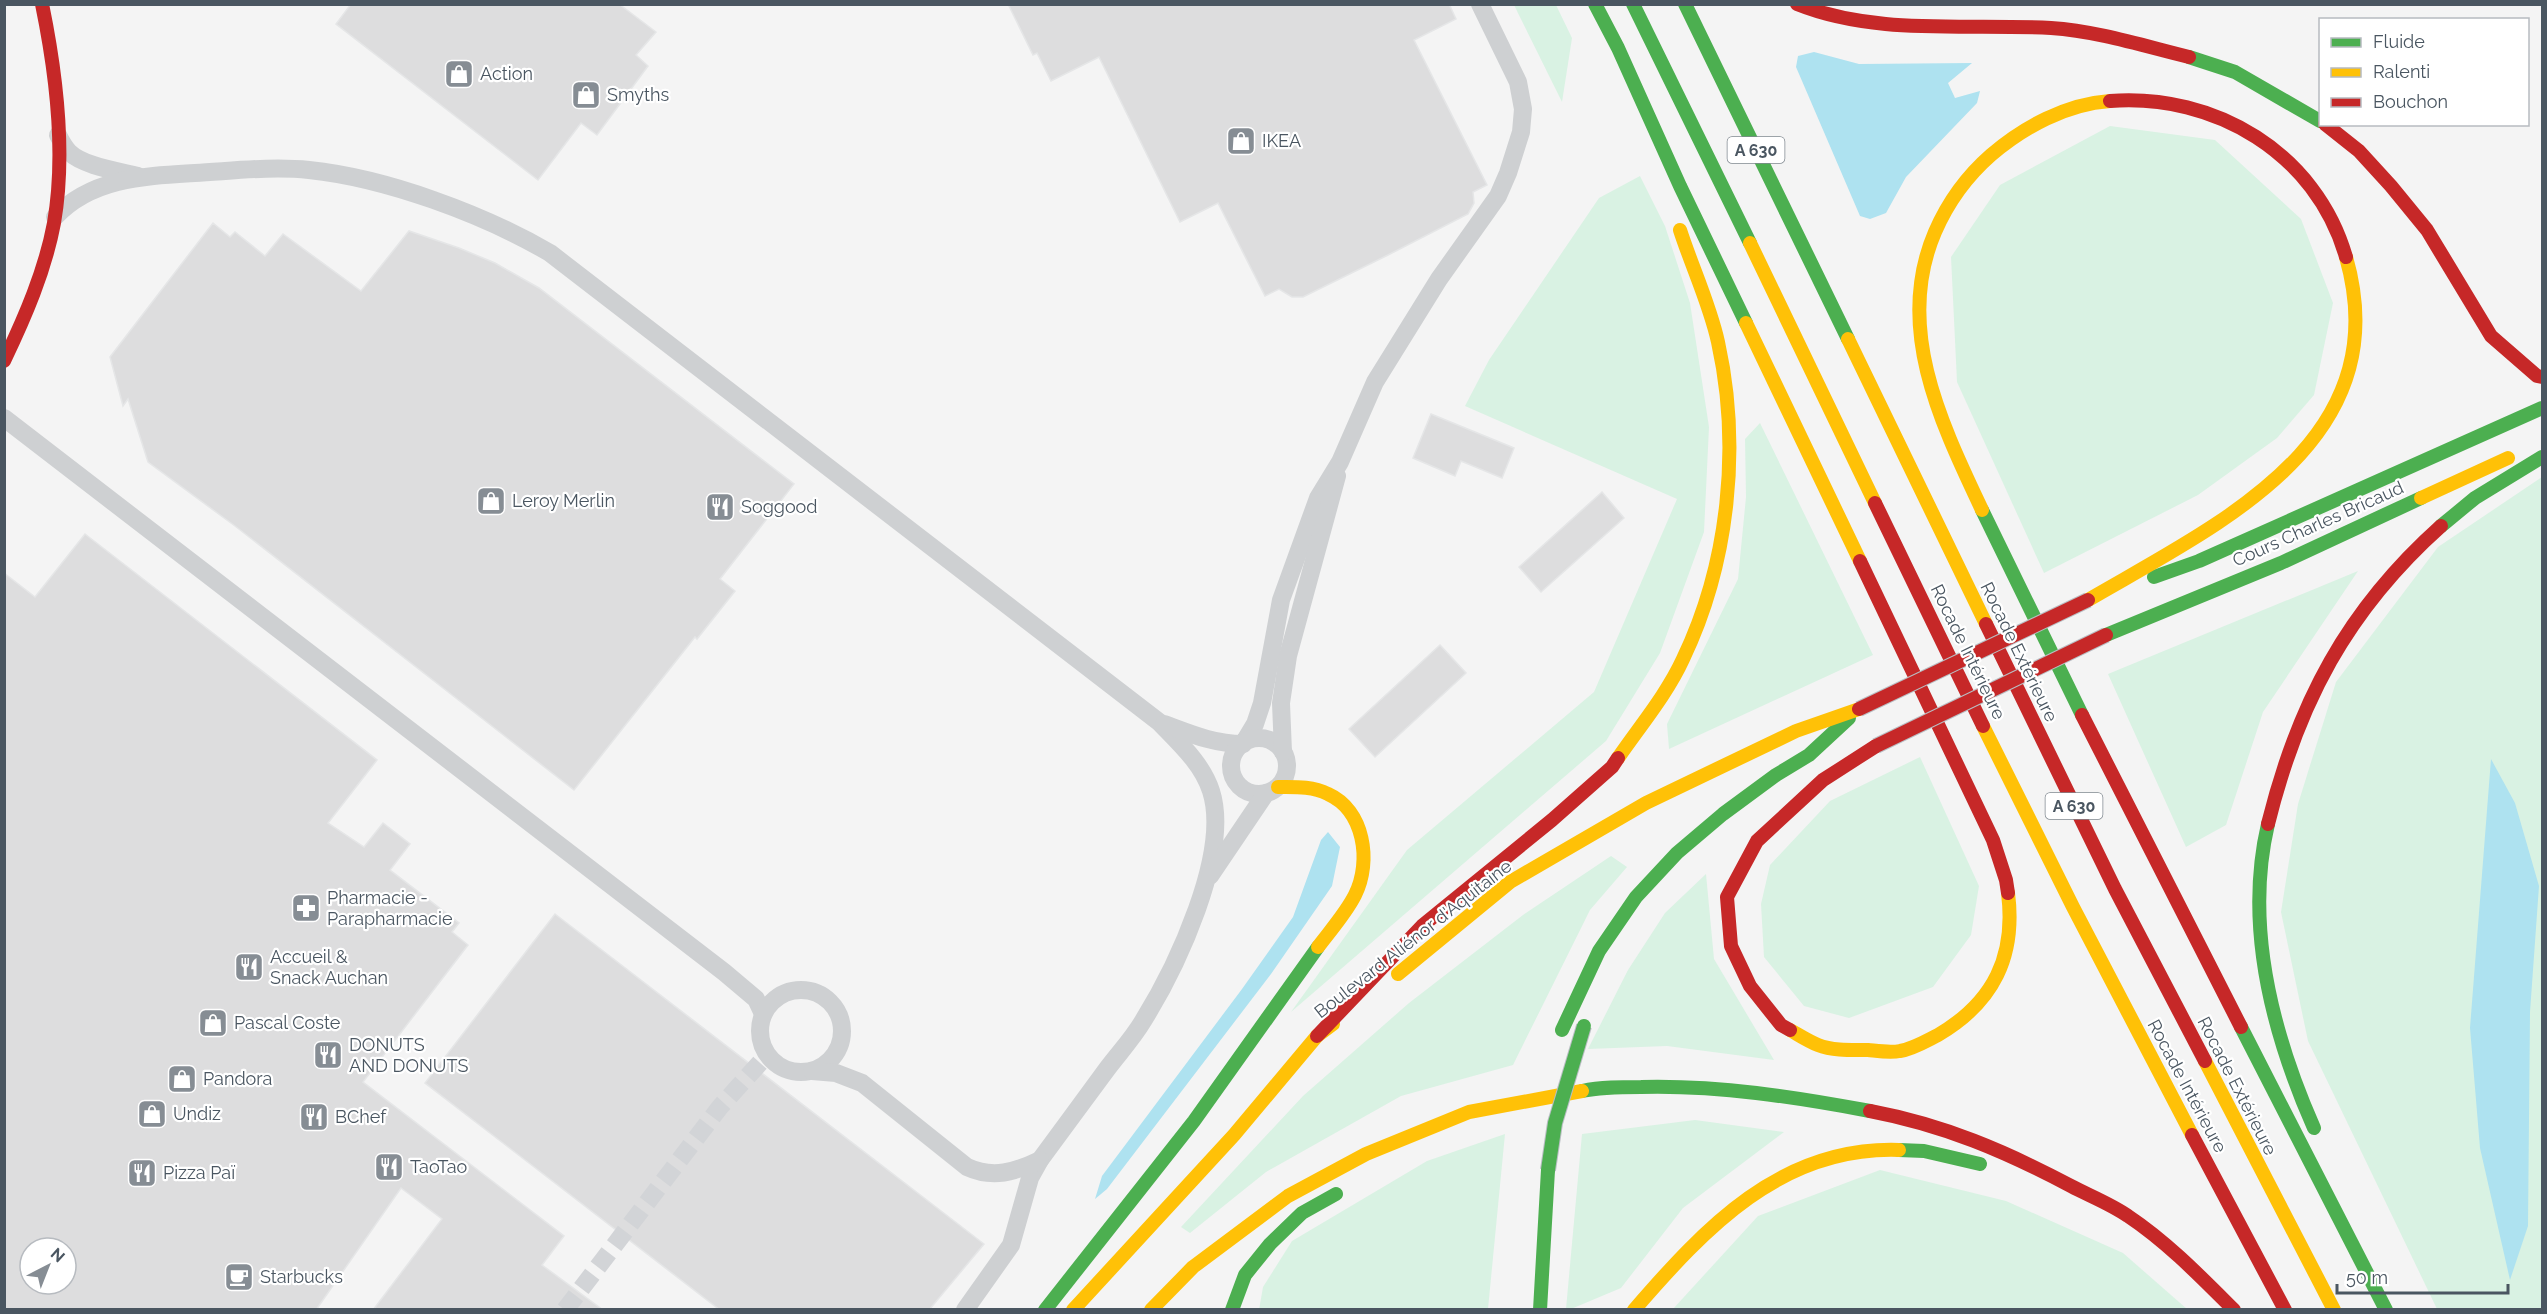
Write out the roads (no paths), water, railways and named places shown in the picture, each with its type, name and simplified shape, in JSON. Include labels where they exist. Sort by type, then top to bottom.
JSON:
[{"type":"main road","points":[[4,361],[26,317],[41,275],[55,217],[58,135],[50,37],[42,4]]},
{"type":"main road","points":[[1586,4],[1601,45]]},
{"type":"main road","points":[[1595,4],[1967,784],[1993,840],[2006,880],[2011,920],[2007,951],[1993,983],[1968,1012],[1949,1028],[1921,1044],[1900,1051],[1844,1050],[1818,1045],[1781,1025],[1750,986],[1731,946],[1730,936],[1727,897],[1757,841],[1823,780],[1876,746]]},
{"type":"main road","name":"Rocade Intérieure","points":[[1633,4],[1716,169],[2073,906],[2284,1310]]},
{"type":"main road","name":"Rocade Extérieure","points":[[1684,4],[2115,889],[2334,1310]]},
{"type":"main road","points":[[1797,4],[1825,15],[1876,24],[2053,28],[2111,38],[2190,57],[2235,72],[2319,120]]},
{"type":"main road","points":[[1560,1035],[1599,951],[1636,897],[1677,853],[1723,814],[1776,775],[1809,755],[1859,709],[2088,600],[2242,508],[2304,453],[2329,420],[2345,383],[2354,344],[2356,299],[2348,259],[2334,223],[2312,187],[2285,156],[2251,131],[2214,114],[2174,102],[2138,99],[2093,102],[2052,116],[2015,134],[1983,161],[1957,192],[1936,227],[1922,278],[1918,309],[1921,350],[1930,387],[1945,430],[2014,578],[2168,885],[2388,1310]]},
{"type":"main road","points":[[2328,126],[2359,151],[2427,230],[2491,336],[2537,376],[2542,377]]},
{"type":"main road","points":[[1317,1036],[1422,926],[1552,820],[1612,767],[1654,707],[1683,660],[1712,590],[1726,515],[1730,431],[1718,342],[1690,255],[1674,215]]},
{"type":"main road","points":[[2088,600],[2199,561],[2542,408]]},
{"type":"main road","name":"Cours Charles Bricaud","points":[[1876,746],[2106,635],[2281,563],[2532,447]]},
{"type":"main road","points":[[2319,1141],[2285,1059],[2271,1004],[2262,948],[2259,883],[2270,818],[2286,752],[2315,685],[2350,626],[2399,566],[2454,514],[2542,458]]},
{"type":"main road","name":"Boulevard Aliénor d'Aquitaine","points":[[1073,1310],[1233,1135],[1317,1036],[1434,946],[1510,882],[1646,803],[1796,731],[1859,709]]},
{"type":"main road","points":[[1806,775],[1876,746]]},
{"type":"main road","points":[[1045,1310],[1194,1121],[1355,895],[1363,877],[1365,854],[1362,832],[1350,811],[1334,797],[1312,788],[1272,790]]},
{"type":"main road","points":[[1540,1310],[1548,1170],[1555,1123],[1586,1022]]},
{"type":"main road","points":[[1538,1112],[1546,1082]]},
{"type":"main road","points":[[1151,1310],[1193,1267],[1288,1196],[1366,1155],[1469,1112],[1609,1088],[1667,1086],[1713,1088],[1814,1100],[1897,1116],[1954,1133],[2008,1153],[2127,1215],[2182,1258],[2234,1310]]},
{"type":"main road","points":[[1406,1153],[1469,1112]]},
{"type":"main road","points":[[1634,1310],[1668,1269],[1712,1225],[1751,1194],[1789,1171],[1834,1154],[1894,1147],[1947,1153],[1991,1167]]},
{"type":"main road","points":[[2023,1178],[2127,1215]]},
{"type":"main road","points":[[2337,1183],[2388,1310]]},
{"type":"main road","points":[[1232,1310],[1245,1275],[1270,1244],[1302,1213],[1350,1187]]},
{"type":"street","points":[[1272,790],[1248,791],[1240,786],[1234,778],[1233,760],[1255,724],[1262,703],[1281,600],[1299,547],[1318,498],[1340,462],[1376,382],[1439,279],[1498,196],[1521,132],[1523,109],[1518,82],[1480,4]]},
{"type":"street","points":[[58,135],[68,151],[75,156],[99,166],[140,176]]},
{"type":"street","points":[[55,217],[66,205],[96,188],[140,176],[287,169],[342,175],[388,186],[447,206],[532,243],[550,253],[605,295],[1159,722],[1190,755],[1211,790],[1216,816],[1207,880],[1177,957],[1143,1022],[1040,1160],[1027,1188],[1020,1222],[1011,1245],[964,1310]]},
{"type":"street","points":[[4,418],[724,972],[756,999],[763,1014]]},
{"type":"street","points":[[1207,880],[1287,771],[1283,752],[1281,703],[1288,656],[1340,462]]},
{"type":"street","points":[[1159,722],[1223,744],[1269,740],[1283,752]]},
{"type":"street","points":[[812,1071],[828,1062],[839,1048],[842,1035],[841,1020],[835,1008],[825,998],[801,990],[789,992],[778,997],[763,1014],[760,1034],[767,1055],[787,1070],[800,1073],[812,1071],[836,1073],[862,1083],[967,1167],[982,1174],[1006,1173],[1040,1160]]},
{"type":"water","points":[[1814,52],[1859,64],[1972,63],[1948,83],[1955,98],[1980,91],[1977,103],[1906,177],[1886,213],[1870,219],[1860,216],[1796,67],[1798,56]]},
{"type":"water","points":[[2491,759],[2515,803],[2539,886],[2530,1012],[2528,1226],[2510,1280],[2480,1148],[2470,1028]]},
{"type":"water","points":[[1328,832],[1340,847],[1332,886],[1271,974],[1107,1189],[1095,1199],[1102,1176],[1293,917],[1321,840]]},
{"type":"tunnel","points":[[565,1310],[720,1107],[767,1055]]},
{"type":"place","name":"Action","points":[[459,74]]},
{"type":"place","name":"Smyths","points":[[586,95]]},
{"type":"place","name":"IKEA","points":[[1241,141]]},
{"type":"place","name":"Leroy Merlin","points":[[491,501]]},
{"type":"place","name":"Soggood","points":[[720,507]]},
{"type":"place","name":"Pharmacie - Parapharmacie","points":[[306,908]]},
{"type":"place","name":"Accueil & Snack Auchan","points":[[249,967]]},
{"type":"place","name":"Pascal Coste","points":[[213,1023]]},
{"type":"place","name":"DONUTS AND DONUTS","points":[[328,1055]]},
{"type":"place","name":"Pandora","points":[[182,1079]]},
{"type":"place","name":"Undiz","points":[[152,1114]]},
{"type":"place","name":"BChef","points":[[314,1117]]},
{"type":"place","name":"TaoTao","points":[[389,1167]]},
{"type":"place","name":"Pizza Paï","points":[[142,1173]]},
{"type":"place","name":"Starbucks","points":[[239,1277]]}]
